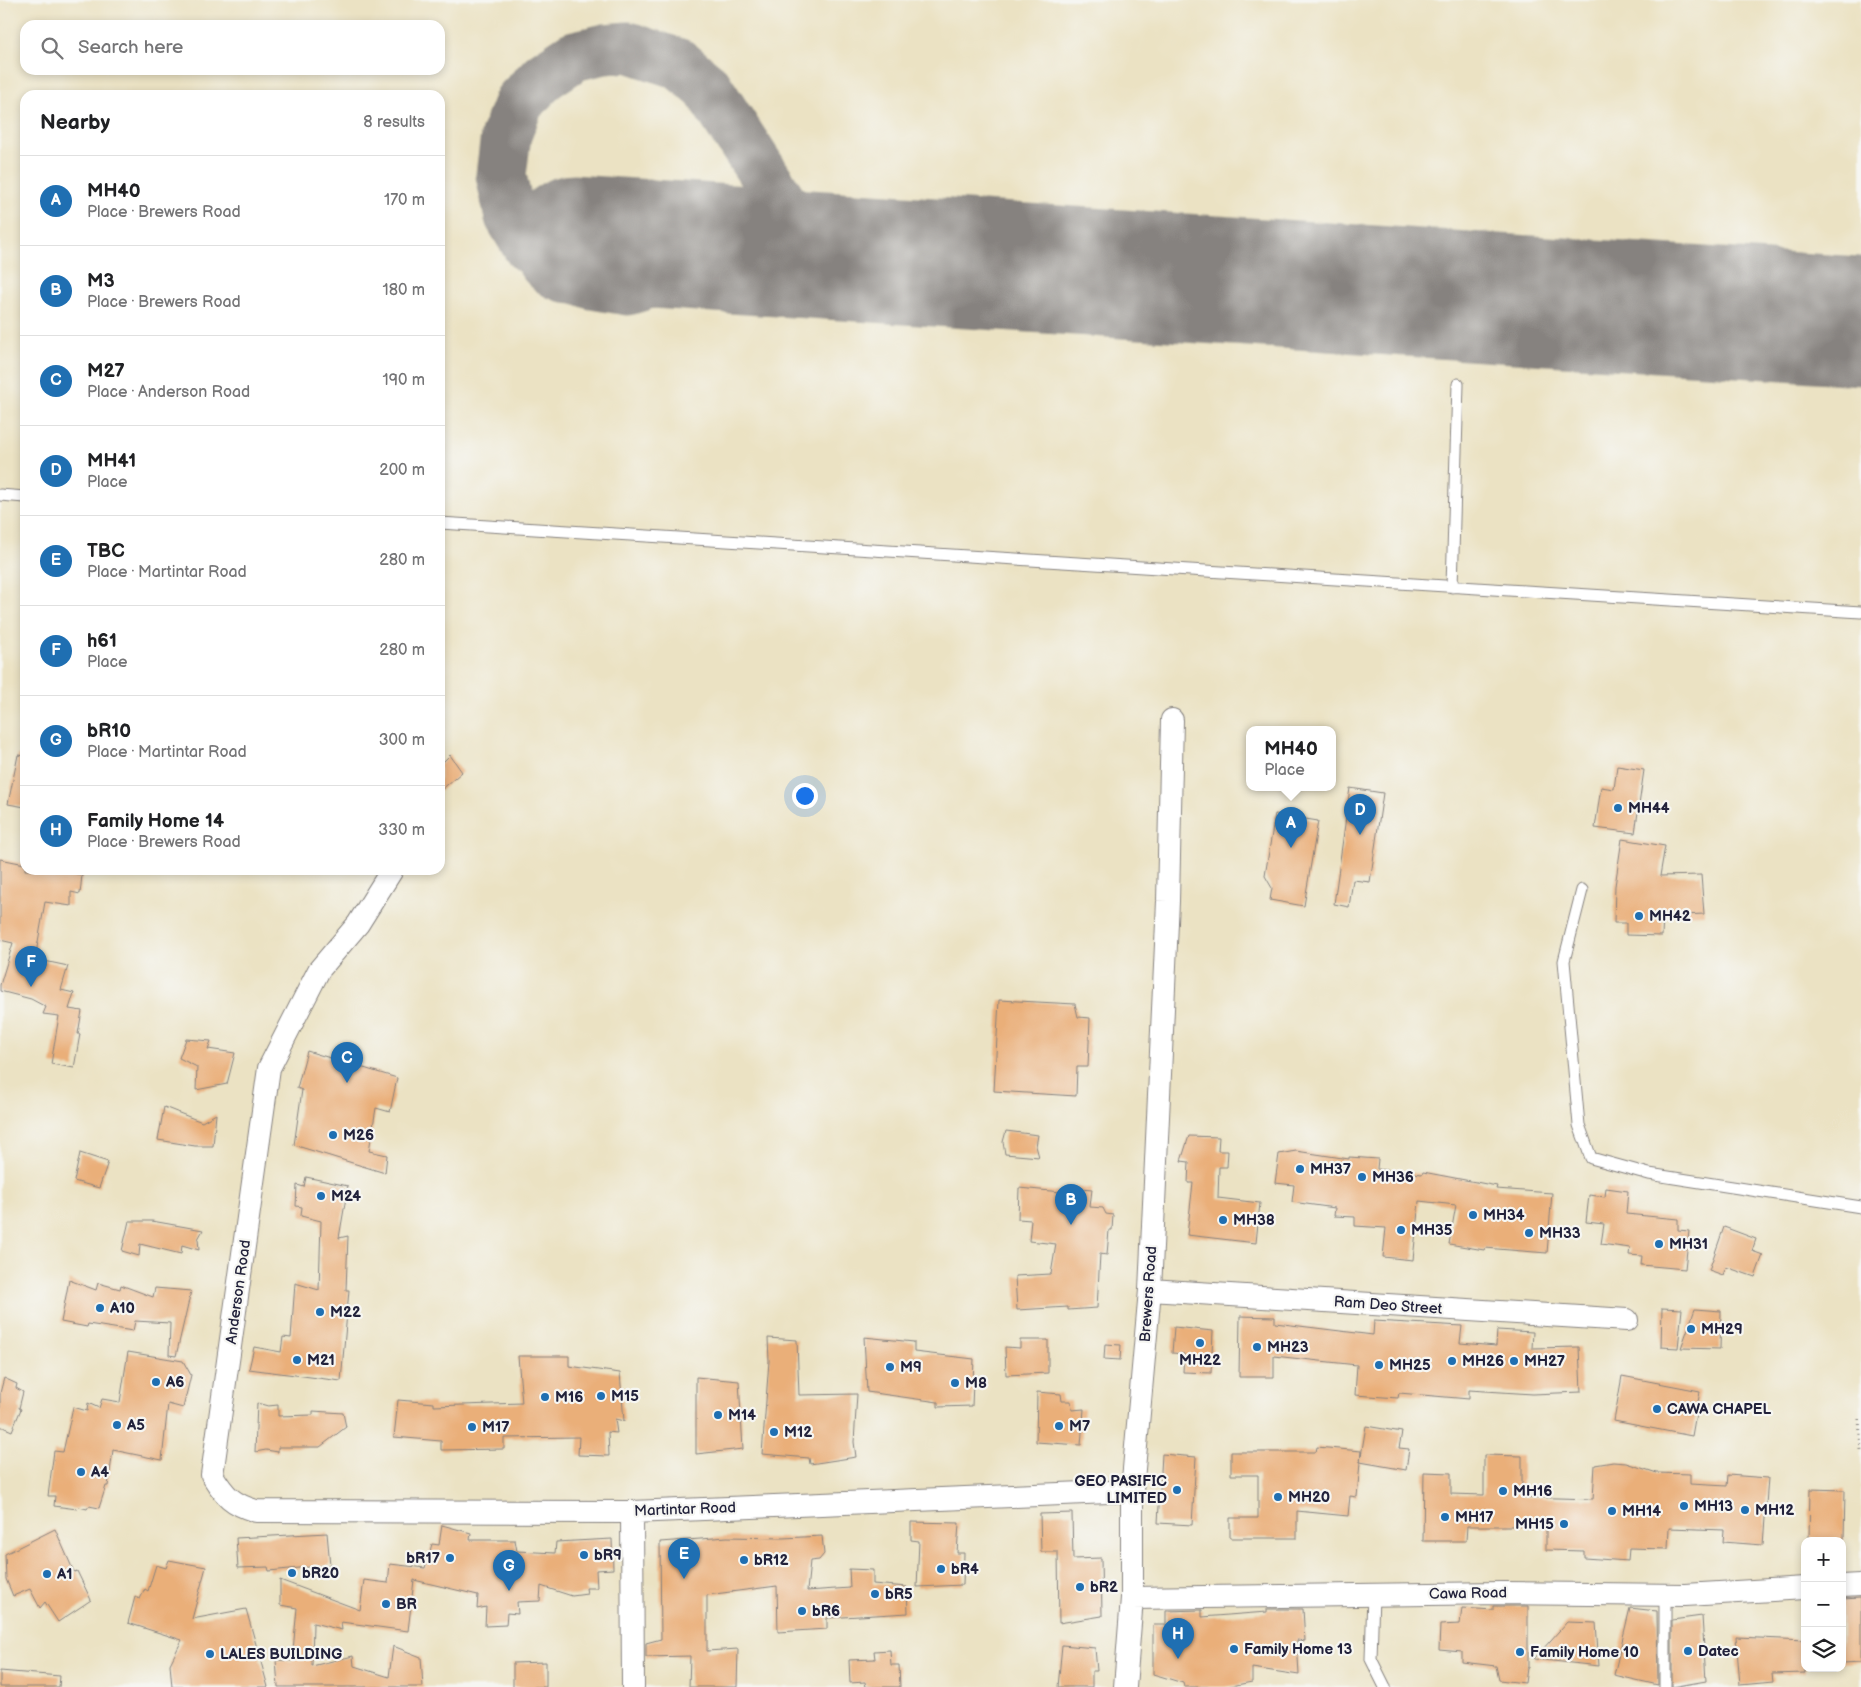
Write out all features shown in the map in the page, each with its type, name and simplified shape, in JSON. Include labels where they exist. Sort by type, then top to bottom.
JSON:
[{"type":"street","name":"Brewers Road","points":[[1125,1687],[1132,1598],[1132,1490],[1150,1290],[1168,901],[1172,720]]},
{"type":"street","name":"Anderson Road","points":[[239,1506],[223,1492],[212,1475],[270,1068],[319,970],[358,924],[389,875]]},
{"type":"street","name":"Ram Deo Street","points":[[1150,1290],[1627,1320]]},
{"type":"street","name":"Martintar Road","points":[[239,1506],[256,1511],[632,1512],[1132,1490]]},
{"type":"street","points":[[632,1512],[633,1687]]},
{"type":"street","points":[[1846,1586],[1861,1585]]},
{"type":"street","name":"Cawa Road","points":[[1132,1598],[1503,1592],[1685,1595],[1801,1588]]},
{"type":"lane","points":[[1452,587],[1458,384]]},
{"type":"lane","points":[[0,495],[20,497]]},
{"type":"lane","points":[[445,523],[1861,612]]},
{"type":"lane","points":[[1582,890],[1564,961],[1579,1125],[1590,1158],[1649,1174],[1861,1207]]},
{"type":"lane","points":[[1373,1594],[1370,1658],[1385,1687]]},
{"type":"lane","points":[[1665,1595],[1665,1687]]},
{"type":"path","points":[[1859,1419],[1861,1450]]},
{"type":"building","points":[[18,755],[20,755],[20,806],[8,804]]},
{"type":"building","points":[[450,755],[462,772],[445,787],[445,760]]},
{"type":"building","name":"MH44","points":[[1617,766],[1644,770],[1635,833],[1595,828],[1601,787],[1614,789]]},
{"type":"building","points":[[1350,788],[1383,793],[1370,882],[1353,880],[1349,907],[1334,904]]},
{"type":"building","points":[[1275,814],[1318,821],[1304,906],[1270,900],[1272,888],[1265,876]]},
{"type":"building","points":[[1622,839],[1665,846],[1660,876],[1701,875],[1704,914],[1663,916],[1662,936],[1626,935],[1626,923],[1614,923],[1615,886]]},
{"type":"building","points":[[0,859],[20,863],[20,875],[82,875],[80,894],[71,892],[71,906],[45,902],[35,959],[68,966],[61,990],[74,993],[69,1009],[82,1011],[74,1068],[51,1064],[59,1016],[43,1014],[46,1007],[31,999],[0,991],[0,985],[13,943],[0,940]]},
{"type":"building","points":[[999,1000],[1075,1004],[1078,1017],[1090,1018],[1088,1067],[1077,1067],[1076,1096],[994,1091]]},
{"type":"building","points":[[186,1039],[211,1041],[208,1049],[235,1053],[227,1084],[196,1090],[197,1067],[179,1058]]},
{"type":"building","points":[[307,1051],[397,1078],[390,1112],[376,1108],[369,1151],[387,1155],[385,1173],[294,1145],[302,1090],[297,1088]]},
{"type":"building","points":[[164,1107],[202,1122],[216,1114],[213,1146],[195,1146],[158,1140]]},
{"type":"building","points":[[1006,1131],[1038,1135],[1036,1146],[1039,1157],[1005,1154],[1003,1142]]},
{"type":"building","points":[[1189,1136],[1219,1137],[1218,1151],[1228,1151],[1227,1167],[1219,1167],[1218,1198],[1260,1203],[1256,1243],[1187,1235],[1193,1183],[1188,1183],[1189,1162],[1181,1161]]},
{"type":"building","points":[[1296,1151],[1349,1159],[1349,1157],[1378,1159],[1377,1169],[1422,1174],[1423,1172],[1497,1186],[1496,1189],[1552,1193],[1547,1253],[1485,1248],[1484,1250],[1449,1244],[1456,1205],[1419,1201],[1413,1260],[1383,1257],[1386,1228],[1355,1226],[1355,1217],[1334,1216],[1335,1208],[1292,1202],[1294,1185],[1275,1183],[1279,1154]]},
{"type":"building","points":[[80,1153],[108,1162],[99,1188],[74,1181]]},
{"type":"building","points":[[306,1177],[348,1186],[339,1238],[348,1236],[346,1290],[349,1290],[341,1381],[249,1369],[254,1347],[281,1352],[283,1337],[291,1338],[295,1283],[319,1290],[321,1221],[301,1216],[302,1207],[296,1206],[297,1185],[304,1187]]},
{"type":"building","points":[[1072,1187],[1092,1189],[1090,1207],[1103,1208],[1106,1214],[1113,1215],[1112,1230],[1109,1230],[1107,1255],[1100,1254],[1097,1308],[1068,1310],[1068,1307],[1017,1310],[1015,1276],[1051,1274],[1056,1244],[1029,1241],[1031,1220],[1018,1219],[1019,1188],[1072,1193]]},
{"type":"building","points":[[1606,1188],[1628,1191],[1626,1214],[1678,1219],[1678,1230],[1689,1231],[1685,1269],[1641,1265],[1642,1256],[1629,1255],[1630,1248],[1601,1244],[1604,1224],[1586,1222],[1589,1195],[1605,1197]]},
{"type":"building","points":[[129,1221],[152,1221],[203,1230],[198,1239],[199,1250],[182,1245],[181,1254],[140,1244],[139,1256],[122,1251]]},
{"type":"building","points":[[1724,1227],[1756,1239],[1752,1251],[1763,1255],[1755,1277],[1726,1267],[1723,1275],[1709,1270]]},
{"type":"building","points":[[69,1280],[96,1290],[98,1283],[120,1289],[121,1285],[153,1297],[155,1288],[191,1291],[176,1356],[169,1355],[170,1323],[135,1321],[133,1331],[88,1324],[87,1327],[61,1322]]},
{"type":"building","points":[[1662,1308],[1682,1309],[1678,1348],[1661,1347]]},
{"type":"building","points":[[1695,1309],[1721,1311],[1720,1349],[1681,1348]]},
{"type":"building","points":[[1240,1316],[1275,1317],[1275,1323],[1373,1335],[1374,1321],[1462,1326],[1460,1343],[1496,1346],[1497,1330],[1533,1332],[1532,1348],[1579,1347],[1581,1392],[1533,1394],[1469,1390],[1469,1399],[1399,1393],[1398,1398],[1355,1395],[1357,1365],[1274,1356],[1274,1377],[1239,1377]]},
{"type":"building","name":"MH22","points":[[1174,1327],[1213,1331],[1211,1373],[1183,1372],[1184,1354],[1172,1353]]},
{"type":"building","points":[[864,1337],[914,1342],[914,1352],[974,1359],[972,1406],[938,1407],[938,1402],[867,1392]]},
{"type":"building","points":[[768,1338],[797,1340],[799,1395],[857,1394],[854,1442],[856,1457],[810,1464],[809,1458],[762,1454],[769,1361]]},
{"type":"building","points":[[1020,1340],[1048,1340],[1048,1373],[1006,1375],[1005,1347],[1020,1348]]},
{"type":"building","points":[[1105,1344],[1121,1345],[1120,1360],[1104,1359]]},
{"type":"building","points":[[128,1352],[183,1361],[191,1375],[183,1408],[168,1404],[162,1460],[113,1450],[108,1486],[106,1486],[99,1508],[89,1506],[87,1509],[79,1507],[77,1509],[54,1506],[55,1496],[48,1496],[54,1451],[63,1452],[73,1407],[87,1411],[88,1403],[99,1408],[102,1399],[120,1402]]},
{"type":"building","points":[[518,1356],[569,1356],[569,1366],[620,1373],[624,1421],[615,1419],[617,1433],[608,1432],[609,1456],[578,1455],[579,1437],[504,1438],[504,1449],[441,1450],[441,1441],[394,1437],[398,1400],[434,1403],[434,1406],[522,1403]]},
{"type":"building","name":"CAWA CHAPEL","points":[[1622,1376],[1700,1391],[1692,1436],[1614,1421]]},
{"type":"building","name":"M14","points":[[696,1377],[739,1381],[743,1449],[696,1454]]},
{"type":"building","points":[[4,1378],[17,1384],[16,1388],[23,1392],[19,1408],[21,1409],[12,1431],[0,1426],[0,1393]]},
{"type":"building","name":"M7","points":[[1037,1392],[1061,1394],[1062,1401],[1071,1401],[1072,1410],[1084,1409],[1081,1445],[1036,1442]]},
{"type":"building","points":[[257,1403],[268,1406],[278,1405],[278,1416],[313,1415],[313,1411],[343,1413],[346,1427],[320,1447],[278,1447],[278,1452],[266,1450],[255,1452]]},
{"type":"building","points":[[1366,1426],[1402,1432],[1399,1448],[1409,1449],[1406,1470],[1360,1462]]},
{"type":"building","points":[[1317,1447],[1361,1451],[1357,1497],[1350,1496],[1348,1516],[1297,1511],[1297,1538],[1230,1538],[1230,1518],[1258,1518],[1258,1475],[1231,1475],[1231,1452],[1316,1452]]},
{"type":"building","name":"GEO PASIFIC LIMITED","points":[[1162,1454],[1196,1457],[1192,1525],[1158,1523]]},
{"type":"building","points":[[1484,1455],[1522,1456],[1522,1497],[1593,1499],[1595,1465],[1613,1462],[1626,1463],[1657,1473],[1690,1474],[1690,1484],[1727,1486],[1728,1475],[1768,1478],[1763,1545],[1723,1542],[1724,1530],[1669,1528],[1668,1549],[1629,1548],[1628,1561],[1584,1558],[1584,1551],[1546,1550],[1546,1526],[1467,1526],[1466,1541],[1423,1541],[1424,1472],[1451,1473],[1451,1494],[1484,1495]]},
{"type":"building","points":[[1810,1489],[1845,1490],[1844,1537],[1809,1537]]},
{"type":"building","name":"bR2","points":[[1072,1513],[1073,1559],[1101,1558],[1102,1616],[1059,1623],[1058,1552],[1041,1552],[1040,1514]]},
{"type":"building","name":"bR4","points":[[911,1522],[959,1523],[957,1553],[964,1553],[963,1585],[917,1587],[919,1541],[911,1540]]},
{"type":"building","points":[[442,1525],[471,1533],[470,1540],[515,1540],[517,1551],[555,1553],[556,1542],[612,1539],[613,1569],[596,1570],[597,1588],[586,1588],[587,1594],[572,1596],[541,1586],[540,1601],[517,1602],[518,1614],[507,1613],[506,1625],[485,1626],[486,1607],[477,1609],[478,1595],[414,1580],[408,1631],[341,1622],[342,1630],[313,1623],[312,1666],[353,1656],[354,1666],[389,1677],[393,1646],[421,1657],[423,1687],[278,1687],[276,1660],[292,1661],[297,1608],[280,1605],[280,1580],[360,1610],[364,1580],[388,1583],[390,1564],[425,1568],[432,1544],[439,1545]]},
{"type":"building","name":"A1","points":[[55,1529],[74,1572],[77,1571],[91,1600],[58,1622],[45,1602],[40,1608],[30,1589],[13,1596],[6,1579],[5,1554]]},
{"type":"building","name":"bR20","points":[[327,1533],[330,1565],[269,1571],[268,1567],[238,1568],[236,1538]]},
{"type":"building","points":[[822,1536],[824,1554],[819,1560],[810,1561],[807,1591],[850,1588],[849,1569],[873,1570],[873,1584],[907,1587],[908,1613],[827,1618],[827,1629],[778,1632],[777,1586],[707,1595],[707,1651],[738,1649],[737,1687],[689,1687],[690,1656],[646,1657],[646,1643],[661,1639],[660,1542],[727,1537],[783,1538]]},
{"type":"building","points":[[169,1560],[206,1567],[192,1619],[246,1609],[268,1687],[172,1687],[170,1664],[182,1640],[128,1623],[135,1597],[140,1599],[145,1589],[148,1591],[156,1565],[166,1568]]},
{"type":"building","points":[[1861,1598],[1861,1662],[1846,1663],[1846,1599]]},
{"type":"building","points":[[1493,1606],[1528,1606],[1528,1668],[1525,1683],[1499,1680],[1496,1666],[1462,1662],[1462,1652],[1439,1650],[1440,1625],[1460,1624],[1462,1608],[1493,1610]]},
{"type":"building","points":[[1630,1608],[1657,1611],[1658,1685],[1614,1675]]},
{"type":"building","points":[[1267,1609],[1303,1609],[1305,1641],[1297,1640],[1299,1675],[1252,1668],[1252,1682],[1226,1687],[1184,1687],[1183,1683],[1153,1674],[1153,1625],[1166,1625],[1166,1611],[1202,1610],[1202,1617],[1267,1612]]},
{"type":"building","name":"Datec","points":[[1702,1616],[1706,1681],[1672,1687],[1672,1620]]},
{"type":"building","points":[[1567,1622],[1596,1623],[1599,1666],[1534,1659]]},
{"type":"building","points":[[1736,1637],[1801,1640],[1801,1672],[1805,1673],[1772,1674],[1773,1682],[1740,1685]]},
{"type":"building","points":[[1062,1645],[1095,1648],[1097,1671],[1092,1671],[1092,1687],[1058,1687]]},
{"type":"building","points":[[890,1650],[891,1665],[899,1665],[900,1687],[866,1687],[865,1682],[850,1683],[849,1660],[875,1659],[874,1651]]},
{"type":"building","points":[[546,1662],[546,1687],[513,1687],[513,1663]]},
{"type":"building","points":[[0,1671],[60,1676],[59,1687],[0,1687]]},
{"type":"taxiway","points":[[705,247],[683,267],[657,281],[628,290],[592,284],[559,271],[528,247],[510,217],[501,175],[506,135],[519,102],[544,76],[574,56],[605,49],[628,47],[679,64],[707,87],[785,207],[818,235],[861,257]]},
{"type":"runway","points":[[574,239],[1861,321]]},
{"type":"place","name":"MH44","points":[[1618,808]]},
{"type":"place","name":"MH41","points":[[1360,835]]},
{"type":"place","name":"MH40","points":[[1291,848]]},
{"type":"place","name":"MH42","points":[[1639,916]]},
{"type":"place","name":"h61","points":[[31,987]]},
{"type":"place","name":"M27","points":[[347,1083]]},
{"type":"place","name":"M26","points":[[333,1135]]},
{"type":"place","name":"MH37","points":[[1300,1169]]},
{"type":"place","name":"MH36","points":[[1362,1177]]},
{"type":"place","name":"M24","points":[[321,1196]]},
{"type":"place","name":"MH34","points":[[1473,1215]]},
{"type":"place","name":"MH38","points":[[1223,1220]]},
{"type":"place","name":"M3","points":[[1071,1225]]},
{"type":"place","name":"MH35","points":[[1401,1230]]},
{"type":"place","name":"MH33","points":[[1529,1233]]},
{"type":"place","name":"MH31","points":[[1659,1244]]},
{"type":"place","name":"A10","points":[[100,1308]]},
{"type":"place","name":"M22","points":[[320,1312]]},
{"type":"place","name":"MH29","points":[[1691,1329]]},
{"type":"place","name":"MH22","points":[[1200,1343]]},
{"type":"place","name":"MH23","points":[[1257,1347]]},
{"type":"place","name":"M21","points":[[297,1360]]},
{"type":"place","name":"MH26","points":[[1452,1361]]},
{"type":"place","name":"MH27","points":[[1514,1361]]},
{"type":"place","name":"MH25","points":[[1379,1365]]},
{"type":"place","name":"M9","points":[[890,1367]]},
{"type":"place","name":"A6","points":[[156,1382]]},
{"type":"place","name":"M8","points":[[955,1383]]},
{"type":"place","name":"M15","points":[[601,1396]]},
{"type":"place","name":"M16","points":[[545,1397]]},
{"type":"place","name":"CAWA CHAPEL","points":[[1657,1409]]},
{"type":"place","name":"M14","points":[[718,1415]]},
{"type":"place","name":"A5","points":[[117,1425]]},
{"type":"place","name":"M7","points":[[1059,1426]]},
{"type":"place","name":"M17","points":[[472,1427]]},
{"type":"place","name":"M12","points":[[774,1432]]},
{"type":"place","name":"A4","points":[[81,1472]]},
{"type":"place","name":"GEO PASIFIC LIMITED","points":[[1177,1490]]},
{"type":"place","name":"MH16","points":[[1503,1491]]},
{"type":"place","name":"MH20","points":[[1278,1497]]},
{"type":"place","name":"MH13","points":[[1684,1506]]},
{"type":"place","name":"MH12","points":[[1745,1510]]},
{"type":"place","name":"MH14","points":[[1612,1511]]},
{"type":"place","name":"MH17","points":[[1445,1517]]},
{"type":"place","name":"MH15","points":[[1564,1524]]},
{"type":"place","name":"bR9","points":[[584,1555]]},
{"type":"place","name":"bR17","points":[[450,1558]]},
{"type":"place","name":"bR12","points":[[744,1560]]},
{"type":"place","name":"bR4","points":[[941,1569]]},
{"type":"place","name":"bR20","points":[[292,1573]]},
{"type":"place","name":"A1","points":[[47,1574]]},
{"type":"place","name":"TBC","points":[[684,1579]]},
{"type":"place","name":"bR2","points":[[1080,1587]]},
{"type":"place","name":"bR10","points":[[509,1591]]},
{"type":"place","name":"bR5","points":[[875,1594]]},
{"type":"place","name":"BR","points":[[386,1604]]},
{"type":"place","name":"bR6","points":[[802,1611]]},
{"type":"place","name":"Family Home 13","points":[[1234,1649]]},
{"type":"place","name":"Datec","points":[[1688,1651]]},
{"type":"place","name":"Family Home 10","points":[[1520,1652]]},
{"type":"place","name":"LALES BUILDING","points":[[210,1654]]},
{"type":"place","name":"Family Home 14","points":[[1178,1659]]}]
